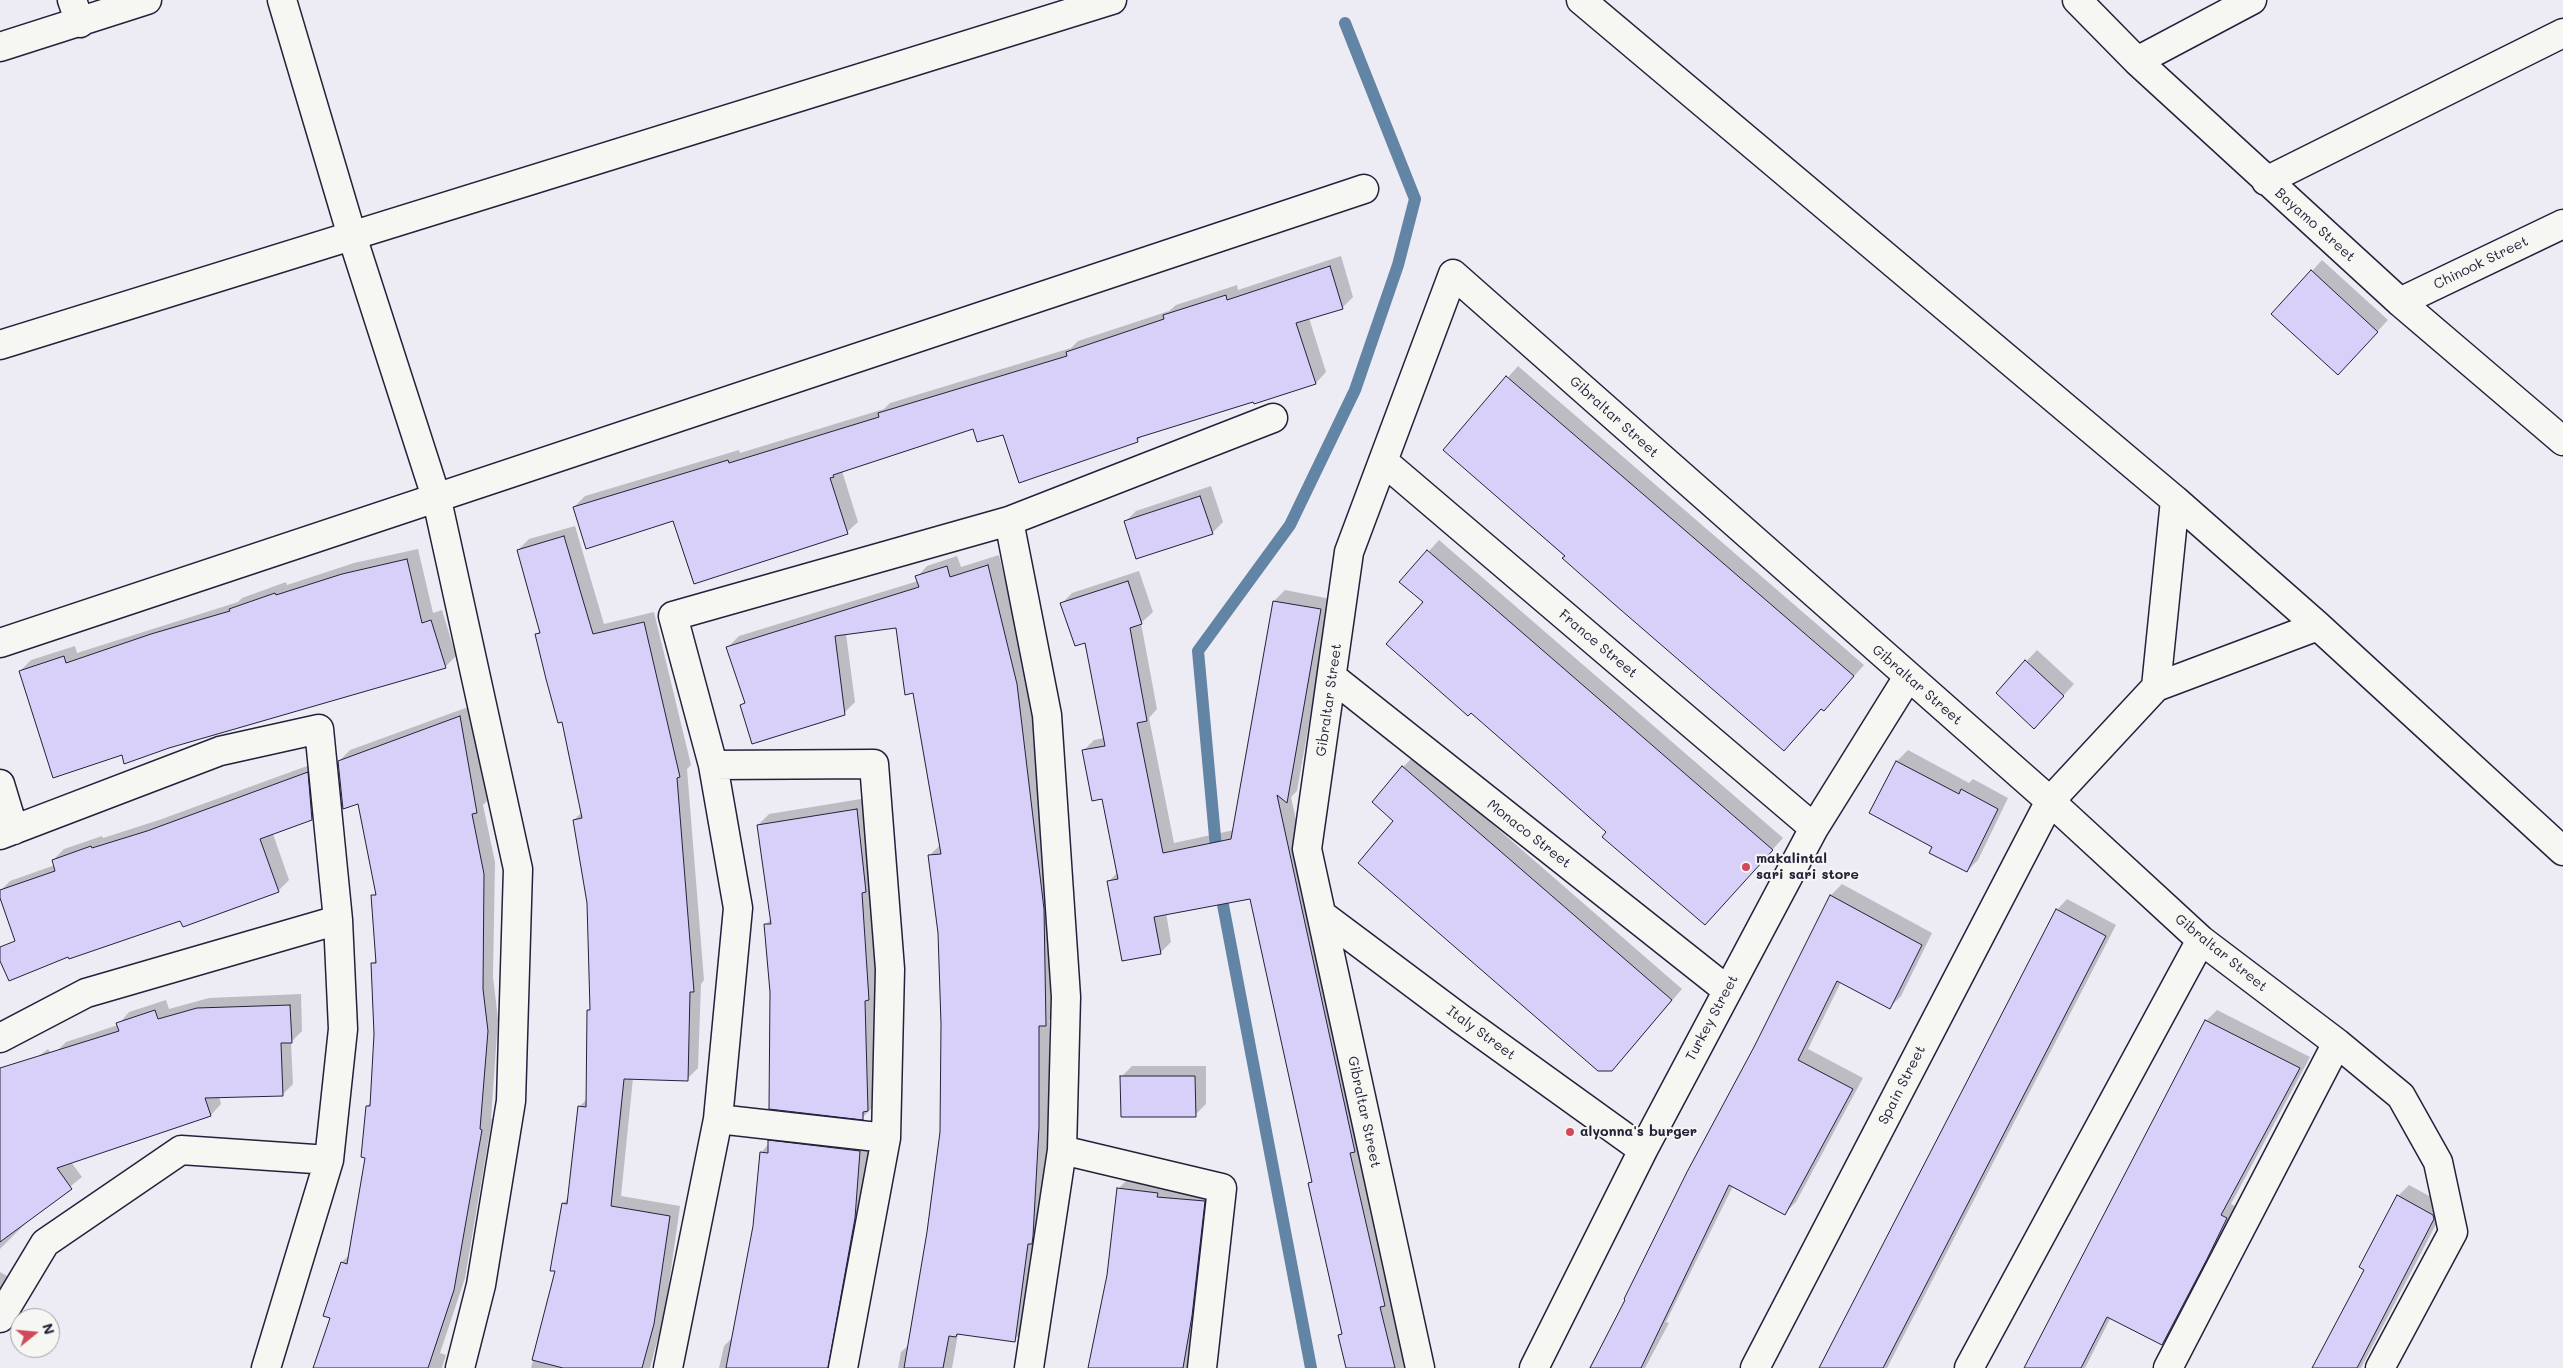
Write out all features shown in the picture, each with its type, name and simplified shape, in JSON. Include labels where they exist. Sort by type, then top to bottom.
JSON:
[{"type":"street","points":[[0,47],[76,12],[147,0]]},
{"type":"street","points":[[282,0],[352,236],[437,500],[518,869],[511,1101],[481,1285],[460,1368]]},
{"type":"street","points":[[0,345],[1112,0]]},
{"type":"street","points":[[1581,0],[2175,500],[2318,626],[2563,851]]},
{"type":"street","name":"Bayamo Street","points":[[2076,0],[2266,181],[2400,302],[2559,432]]},
{"type":"street","points":[[2138,61],[2252,0]]},
{"type":"street","points":[[2266,181],[2563,33]]},
{"type":"street","points":[[0,643],[437,500],[1364,189]]},
{"type":"street","name":"Chinook Street","points":[[2400,302],[2563,224]]},
{"type":"street","name":"Gibraltar Street","points":[[1420,1368],[1307,849],[1349,552],[1453,274],[2050,801],[2201,940],[2337,1043],[2401,1096],[2438,1162],[2453,1232],[2380,1368]]},
{"type":"street","points":[[668,1368],[718,1119],[738,908],[713,765],[673,616],[1009,521],[1273,418]]},
{"type":"street","name":"France Street","points":[[1383,461],[1814,828]]},
{"type":"street","points":[[2175,500],[2156,687],[2318,626]]},
{"type":"street","points":[[1009,521],[1047,715],[1066,997],[1062,1150],[1029,1368]]},
{"type":"street","name":"Monaco Street","points":[[1332,677],[1727,990]]},
{"type":"street","name":"Turkey Street","points":[[1534,1368],[1643,1150],[1814,828],[1908,677]]},
{"type":"street","name":"Spain Street","points":[[1755,1368],[2050,801],[2156,687]]},
{"type":"street","points":[[0,784],[7,833],[220,751],[319,729],[338,920],[344,1029],[328,1160],[266,1368]]},
{"type":"street","points":[[713,765],[874,764],[890,969],[886,1138],[843,1368]]},
{"type":"street","name":"Italy Street","points":[[1322,915],[1461,1019],[1643,1150]]},
{"type":"street","points":[[0,1038],[86,994],[338,920]]},
{"type":"street","points":[[1970,1368],[2201,940]]},
{"type":"street","points":[[2168,1368],[2337,1043]]},
{"type":"street","points":[[718,1119],[886,1138]]},
{"type":"street","points":[[0,1318],[45,1243],[181,1150],[328,1160]]},
{"type":"street","points":[[1062,1150],[1222,1188],[1202,1368]]},
{"type":"building","points":[[1330,266],[1343,309],[1296,323],[1316,384],[1137,438],[1138,442],[1019,483],[1003,435],[977,442],[973,429],[833,475],[834,477],[830,478],[848,534],[694,584],[673,521],[586,549],[573,507],[728,460],[729,463],[879,417],[878,413],[1067,356],[1066,352],[1164,319],[1163,315],[1226,295],[1227,300]]},
{"type":"building","points":[[2311,270],[2378,332],[2338,375],[2271,314]]},
{"type":"building","points":[[1506,376],[1854,676],[1824,711],[1821,709],[1784,751],[1614,604],[1562,558],[1565,556],[1443,450]]},
{"type":"building","points":[[1200,496],[1213,534],[1136,559],[1124,521]]},
{"type":"building","points":[[564,536],[593,634],[644,622],[680,777],[677,778],[694,992],[690,992],[688,1081],[624,1079],[611,1206],[670,1216],[654,1324],[642,1368],[563,1368],[532,1360],[555,1271],[550,1271],[562,1203],[567,1204],[578,1106],[586,1107],[587,1010],[590,1010],[587,903],[573,820],[582,818],[562,722],[558,723],[546,679],[535,634],[540,633],[517,550]]},
{"type":"building","points":[[1427,550],[1773,850],[1705,925],[1602,837],[1606,832],[1510,747],[1471,713],[1468,716],[1386,644],[1423,602],[1399,582]]},
{"type":"building","points":[[407,559],[422,623],[431,620],[446,668],[169,748],[124,764],[122,755],[53,778],[19,671],[64,656],[66,663],[151,634],[230,611],[229,609],[275,593],[276,595],[342,574]]},
{"type":"building","points":[[988,565],[1017,684],[1044,909],[1046,1026],[1039,1026],[1039,1127],[1033,1236],[1032,1244],[1028,1244],[1015,1342],[957,1334],[956,1337],[949,1336],[943,1368],[904,1368],[927,1232],[940,1132],[941,1024],[938,933],[928,855],[941,854],[913,693],[905,695],[896,628],[835,636],[845,715],[752,744],[740,705],[745,703],[726,647],[919,587],[915,576],[947,566],[950,577]]},
{"type":"building","points":[[1128,581],[1142,624],[1130,628],[1147,721],[1137,723],[1163,853],[1231,839],[1273,601],[1321,609],[1287,803],[1277,795],[1355,1152],[1350,1153],[1385,1306],[1380,1307],[1395,1368],[1346,1368],[1338,1335],[1342,1334],[1308,1183],[1312,1182],[1250,899],[1154,917],[1161,954],[1122,961],[1107,881],[1118,879],[1102,799],[1092,801],[1082,750],[1105,746],[1085,643],[1075,646],[1060,603]]},
{"type":"building","points":[[2025,660],[2064,696],[2034,729],[1996,693]]},
{"type":"building","points":[[460,716],[477,813],[472,814],[484,874],[483,989],[488,1031],[480,1129],[482,1130],[454,1290],[428,1368],[313,1368],[330,1318],[323,1316],[341,1262],[347,1264],[365,1158],[361,1157],[366,1106],[370,1106],[374,1034],[371,963],[376,963],[371,895],[376,895],[358,804],[343,809],[338,761]]},
{"type":"building","points":[[1896,761],[1959,794],[1961,789],[1998,809],[1967,872],[1929,853],[1932,847],[1869,813]]},
{"type":"building","points":[[1402,766],[1672,1000],[1612,1071],[1598,1071],[1358,863],[1393,821],[1372,802]]},
{"type":"building","points":[[308,772],[312,820],[260,839],[279,892],[183,927],[180,921],[69,959],[68,957],[9,981],[0,961],[0,947],[15,941],[0,898],[0,890],[55,871],[52,860],[91,846],[92,848],[147,831]]},
{"type":"building","points":[[857,809],[866,892],[862,893],[869,1000],[865,1001],[868,1111],[863,1112],[863,1120],[769,1109],[770,992],[764,924],[771,924],[757,825]]},
{"type":"building","points":[[1830,895],[1922,945],[1890,1009],[1837,981],[1798,1060],[1853,1089],[1785,1215],[1729,1185],[1641,1368],[1590,1368],[1687,1172],[1754,1047]]},
{"type":"building","points":[[2056,909],[2106,936],[1883,1368],[1819,1368]]},
{"type":"building","points":[[290,1005],[292,1043],[281,1043],[283,1096],[205,1098],[211,1116],[57,1168],[72,1189],[0,1242],[0,1068],[119,1031],[116,1023],[155,1010],[158,1019],[197,1008]]},
{"type":"building","points":[[2205,1020],[2300,1068],[2221,1215],[2227,1218],[2207,1259],[2162,1345],[2107,1317],[2081,1368],[2024,1368]]},
{"type":"building","points":[[1120,1076],[1195,1076],[1196,1117],[1121,1117]]},
{"type":"building","points":[[768,1140],[860,1151],[855,1218],[828,1368],[726,1368],[753,1226],[760,1152],[768,1153]]},
{"type":"building","points":[[1117,1188],[1158,1193],[1157,1197],[1205,1201],[1192,1316],[1183,1368],[1088,1368],[1107,1275]]},
{"type":"building","points":[[2397,1195],[2433,1215],[2434,1219],[2357,1368],[2312,1368],[2364,1270],[2359,1267]]},
{"type":"waterway","points":[[1217,859],[1198,651],[1290,525],[1355,390],[1398,265],[1415,199],[1345,23]]},
{"type":"waterway","points":[[1220,889],[1311,1368]]},
{"type":"place","name":"makalintal sari sari store","points":[[1746,867]]},
{"type":"place","name":"alyonna's burger","points":[[1570,1132]]}]
